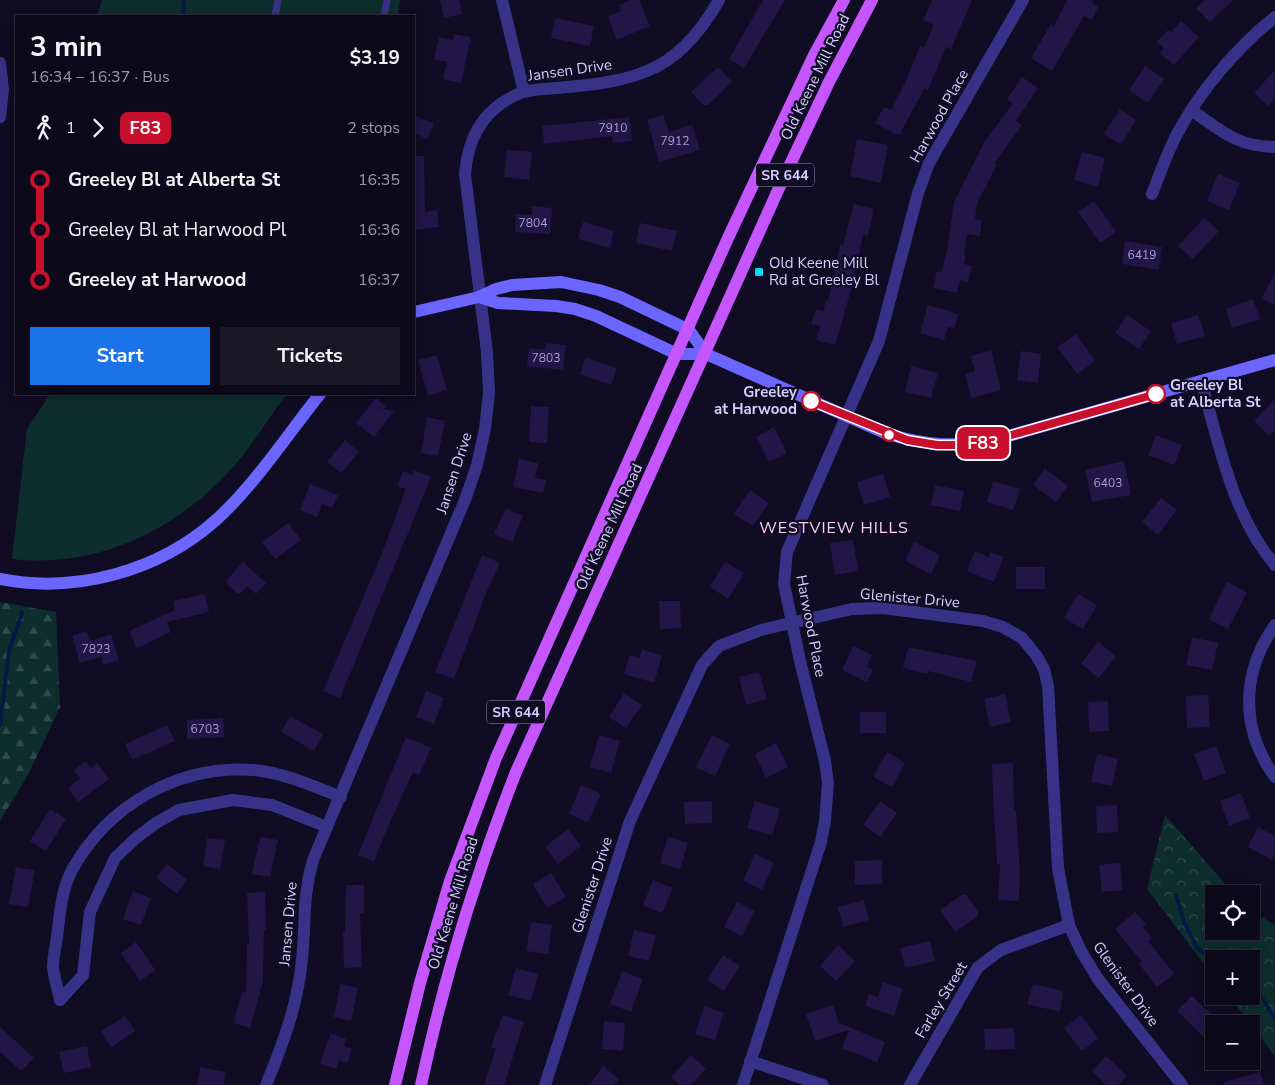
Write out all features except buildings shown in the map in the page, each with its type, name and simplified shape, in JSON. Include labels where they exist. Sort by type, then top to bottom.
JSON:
[{"type":"main road","name":"Old Keene Mill Road","points":[[395,1085],[420,983],[450,881],[472,817],[525,692],[760,170],[814,55],[844,0]]},
{"type":"main road","name":"Old Keene Mill Road","points":[[420,1085],[454,950],[506,797],[544,707],[780,188],[829,82],[872,0]]},
{"type":"street","points":[[502,0],[524,92]]},
{"type":"street","name":"Jansen Drive","points":[[266,1085],[286,1037],[297,995],[302,958],[306,885],[327,827],[465,500],[477,465],[485,428],[489,393],[487,352],[465,174],[467,153],[474,134],[485,117],[499,105],[524,92],[603,83],[648,71],[667,61],[684,48],[696,35],[719,0]]},
{"type":"street","name":"Harwood Place","points":[[743,1085],[820,842],[828,801],[824,761],[791,622],[784,584],[787,552],[879,341],[918,193],[929,163],[1023,0]]},
{"type":"street","points":[[1152,194],[1176,136],[1191,110],[1239,51],[1275,17]]},
{"type":"street","points":[[0,63],[3,89],[0,117]]},
{"type":"street","points":[[1191,110],[1243,144],[1275,147]]},
{"type":"street","points":[[415,312],[479,297],[496,288],[512,285],[561,282],[599,290],[620,297],[689,330],[706,354]]},
{"type":"street","points":[[479,297],[498,302],[556,306],[596,316],[677,354],[706,354],[846,416],[907,440],[937,445],[964,445],[1001,438],[1275,360]]},
{"type":"street","points":[[1201,381],[1230,479],[1243,514],[1275,565]]},
{"type":"street","points":[[0,580],[61,583],[121,573],[153,561],[188,541],[216,520],[237,499],[319,395]]},
{"type":"street","name":"Glenister Drive","points":[[545,1085],[630,821],[702,665],[719,646],[733,639],[791,622],[852,609],[883,608],[983,621],[1004,627],[1022,638],[1040,662],[1048,686],[1058,868],[1069,925],[1081,951],[1098,979],[1182,1085]]},
{"type":"street","points":[[1275,625],[1255,661],[1248,699],[1248,713],[1255,740],[1275,777]]},
{"type":"street","points":[[327,827],[272,805],[233,800],[179,810],[156,823],[136,838],[115,858],[90,912],[82,975],[60,1000],[53,967],[60,908],[65,887],[72,870],[103,827],[128,806],[178,778],[236,769],[276,774],[341,797]]},
{"type":"street","name":"Farley Street","points":[[910,1085],[978,967],[1001,950],[1069,925]]},
{"type":"street","points":[[750,1061],[823,1085]]},
{"type":"lane","points":[[275,15],[278,0]]},
{"type":"lane","points":[[384,15],[388,0]]},
{"type":"green space","points":[[102,0],[400,0],[398,15],[97,15]]},
{"type":"green space","points":[[49,395],[286,395],[235,465],[213,488],[189,508],[163,526],[135,540],[106,551],[75,558],[44,560],[12,559],[27,429]]},
{"type":"green space","points":[[0,602],[56,612],[60,707],[29,773],[0,821]]},
{"type":"green space","points":[[1165,815],[1226,885],[1205,885],[1205,940],[1260,940],[1260,916],[1275,925],[1275,1056],[1260,1036],[1260,1015],[1244,1015],[1236,1005],[1260,1005],[1260,950],[1205,950],[1205,965],[1147,889]]},
{"type":"waterway","points":[[183,15],[184,0]]},
{"type":"waterway","points":[[0,725],[9,651],[22,613]]},
{"type":"waterway","points":[[1176,895],[1184,922],[1197,948],[1205,953]]},
{"type":"waterway","points":[[1260,995],[1275,1019]]},
{"type":"bus line","name":"F83","points":[[811,401],[885,433],[907,440],[937,445],[964,445],[979,444],[1156,394]]},
{"type":"place","name":"Old Keene Mill Rd at Greeley Bl","points":[[759,272]]},
{"type":"place","name":"Greeley Bl at Alberta St","points":[[1156,394]]},
{"type":"place","name":"Greeley at Harwood","points":[[811,401]]},
{"type":"district","name":"WESTVIEW HILLS","points":[[834,528]]}]
